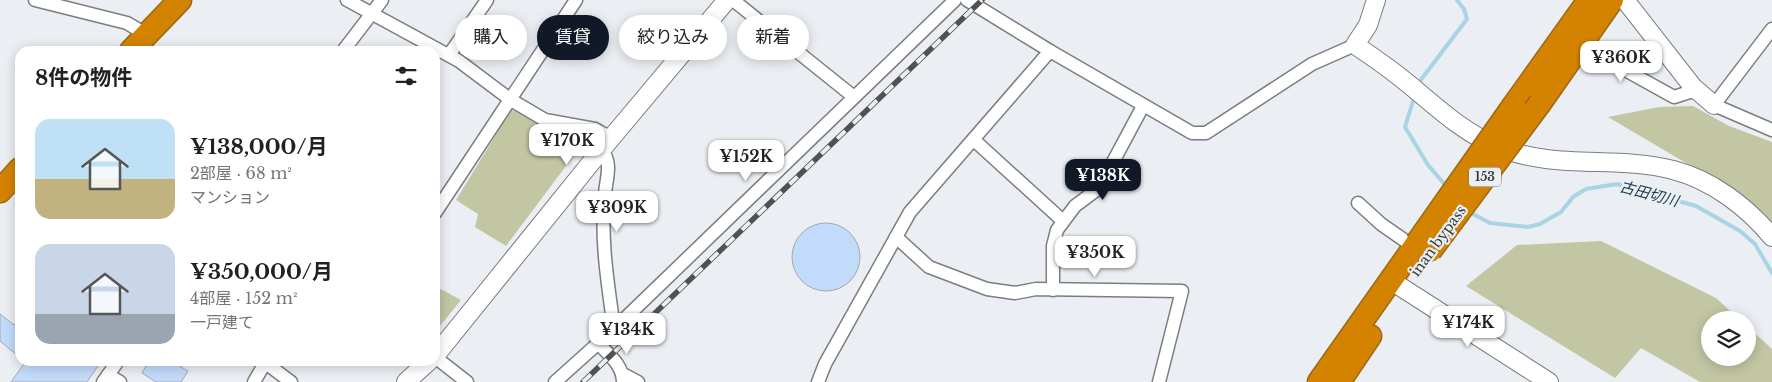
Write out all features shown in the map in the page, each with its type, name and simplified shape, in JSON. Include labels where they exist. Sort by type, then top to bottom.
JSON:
[{"type":"highway","points":[[136,46],[180,0]]},
{"type":"highway","name":"inan bypass","points":[[1338,382],[1420,247],[1514,105],[1589,0]]},
{"type":"highway","name":"153","points":[[1580,45],[1612,0]]},
{"type":"highway","name":"inan bypass","points":[[1420,247],[1506,150],[1580,45]]},
{"type":"highway","points":[[0,190],[15,174]]},
{"type":"highway","name":"inan bypass","points":[[1319,382],[1397,284]]},
{"type":"street","points":[[35,0],[126,22],[147,34]]},
{"type":"street","points":[[347,0],[433,46]]},
{"type":"street","points":[[347,46],[382,0]]},
{"type":"street","points":[[449,55],[487,0]]},
{"type":"street","points":[[440,204],[576,0]]},
{"type":"street","points":[[440,350],[727,0]]},
{"type":"street","points":[[733,0],[854,96]]},
{"type":"street","points":[[555,382],[614,329],[955,0]]},
{"type":"street","points":[[967,0],[1143,106],[1192,133],[1206,133],[1312,64],[1355,45],[1368,25],[1376,0]]},
{"type":"street","points":[[1625,0],[1696,90],[1714,105],[1772,130]]},
{"type":"street","points":[[1714,105],[1772,29]]},
{"type":"street","points":[[1355,45],[1392,71],[1470,133],[1506,150],[1522,155],[1564,162],[1653,167],[1673,170],[1707,184],[1733,200],[1772,237]]},
{"type":"street","points":[[1580,45],[1674,97],[1696,90]]},
{"type":"street","points":[[440,50],[511,100],[545,120],[595,129],[607,144],[609,160],[604,210],[604,246],[614,329]]},
{"type":"street","points":[[818,382],[825,364],[910,212],[925,192],[974,140],[1050,51]]},
{"type":"street","points":[[1052,290],[1053,246],[1057,230],[1075,206],[1099,188],[1143,106]]},
{"type":"street","points":[[974,140],[1063,221]]},
{"type":"street","points":[[1358,203],[1381,224],[1420,247]]},
{"type":"street","points":[[896,237],[929,266],[987,289],[1014,293],[1036,289],[1182,291],[1159,382]]},
{"type":"street","points":[[1397,284],[1550,382]]},
{"type":"street","points":[[598,343],[617,364],[623,378],[638,382]]},
{"type":"street","points":[[440,360],[467,382]]},
{"type":"street","points":[[114,366],[106,378],[120,382]]},
{"type":"street","points":[[254,382],[266,366]]},
{"type":"street","points":[[272,366],[292,382]]},
{"type":"street","points":[[406,382],[424,366]]},
{"type":"green space","points":[[1693,106],[1729,126],[1772,142],[1772,228],[1713,179],[1608,117],[1659,107]]},
{"type":"green space","points":[[511,110],[587,138],[506,246],[475,227],[478,214],[456,200]]},
{"type":"green space","points":[[1601,241],[1716,298],[1730,311],[1701,311],[1701,366],[1756,366],[1756,334],[1772,349],[1772,382],[1700,382],[1641,348],[1615,378],[1466,286],[1517,245]]},
{"type":"green space","points":[[440,289],[461,300],[440,326]]},
{"type":"building","points":[[826,223],[839,226],[850,233],[857,244],[860,257],[857,270],[850,281],[839,288],[826,291],[813,288],[802,281],[795,270],[792,257],[795,244],[802,233],[813,226]]},
{"type":"building","points":[[0,314],[14,325],[15,324],[15,354],[0,341]]},
{"type":"building","points":[[22,366],[98,366],[87,382],[11,382]]},
{"type":"building","points":[[146,366],[180,366],[188,371],[181,382],[156,382],[142,373]]},
{"type":"waterway","name":"古田切川","points":[[1420,81],[1467,19],[1464,9],[1457,0]]},
{"type":"waterway","name":"古田切川","points":[[1413,101],[1405,127],[1428,165],[1446,186]]},
{"type":"waterway","name":"古田切川","points":[[1469,212],[1490,223],[1528,227],[1540,224],[1561,212],[1573,197],[1586,189],[1617,184],[1696,206],[1740,231],[1755,244],[1772,273]]},
{"type":"railway","points":[[583,382],[982,0]]}]
